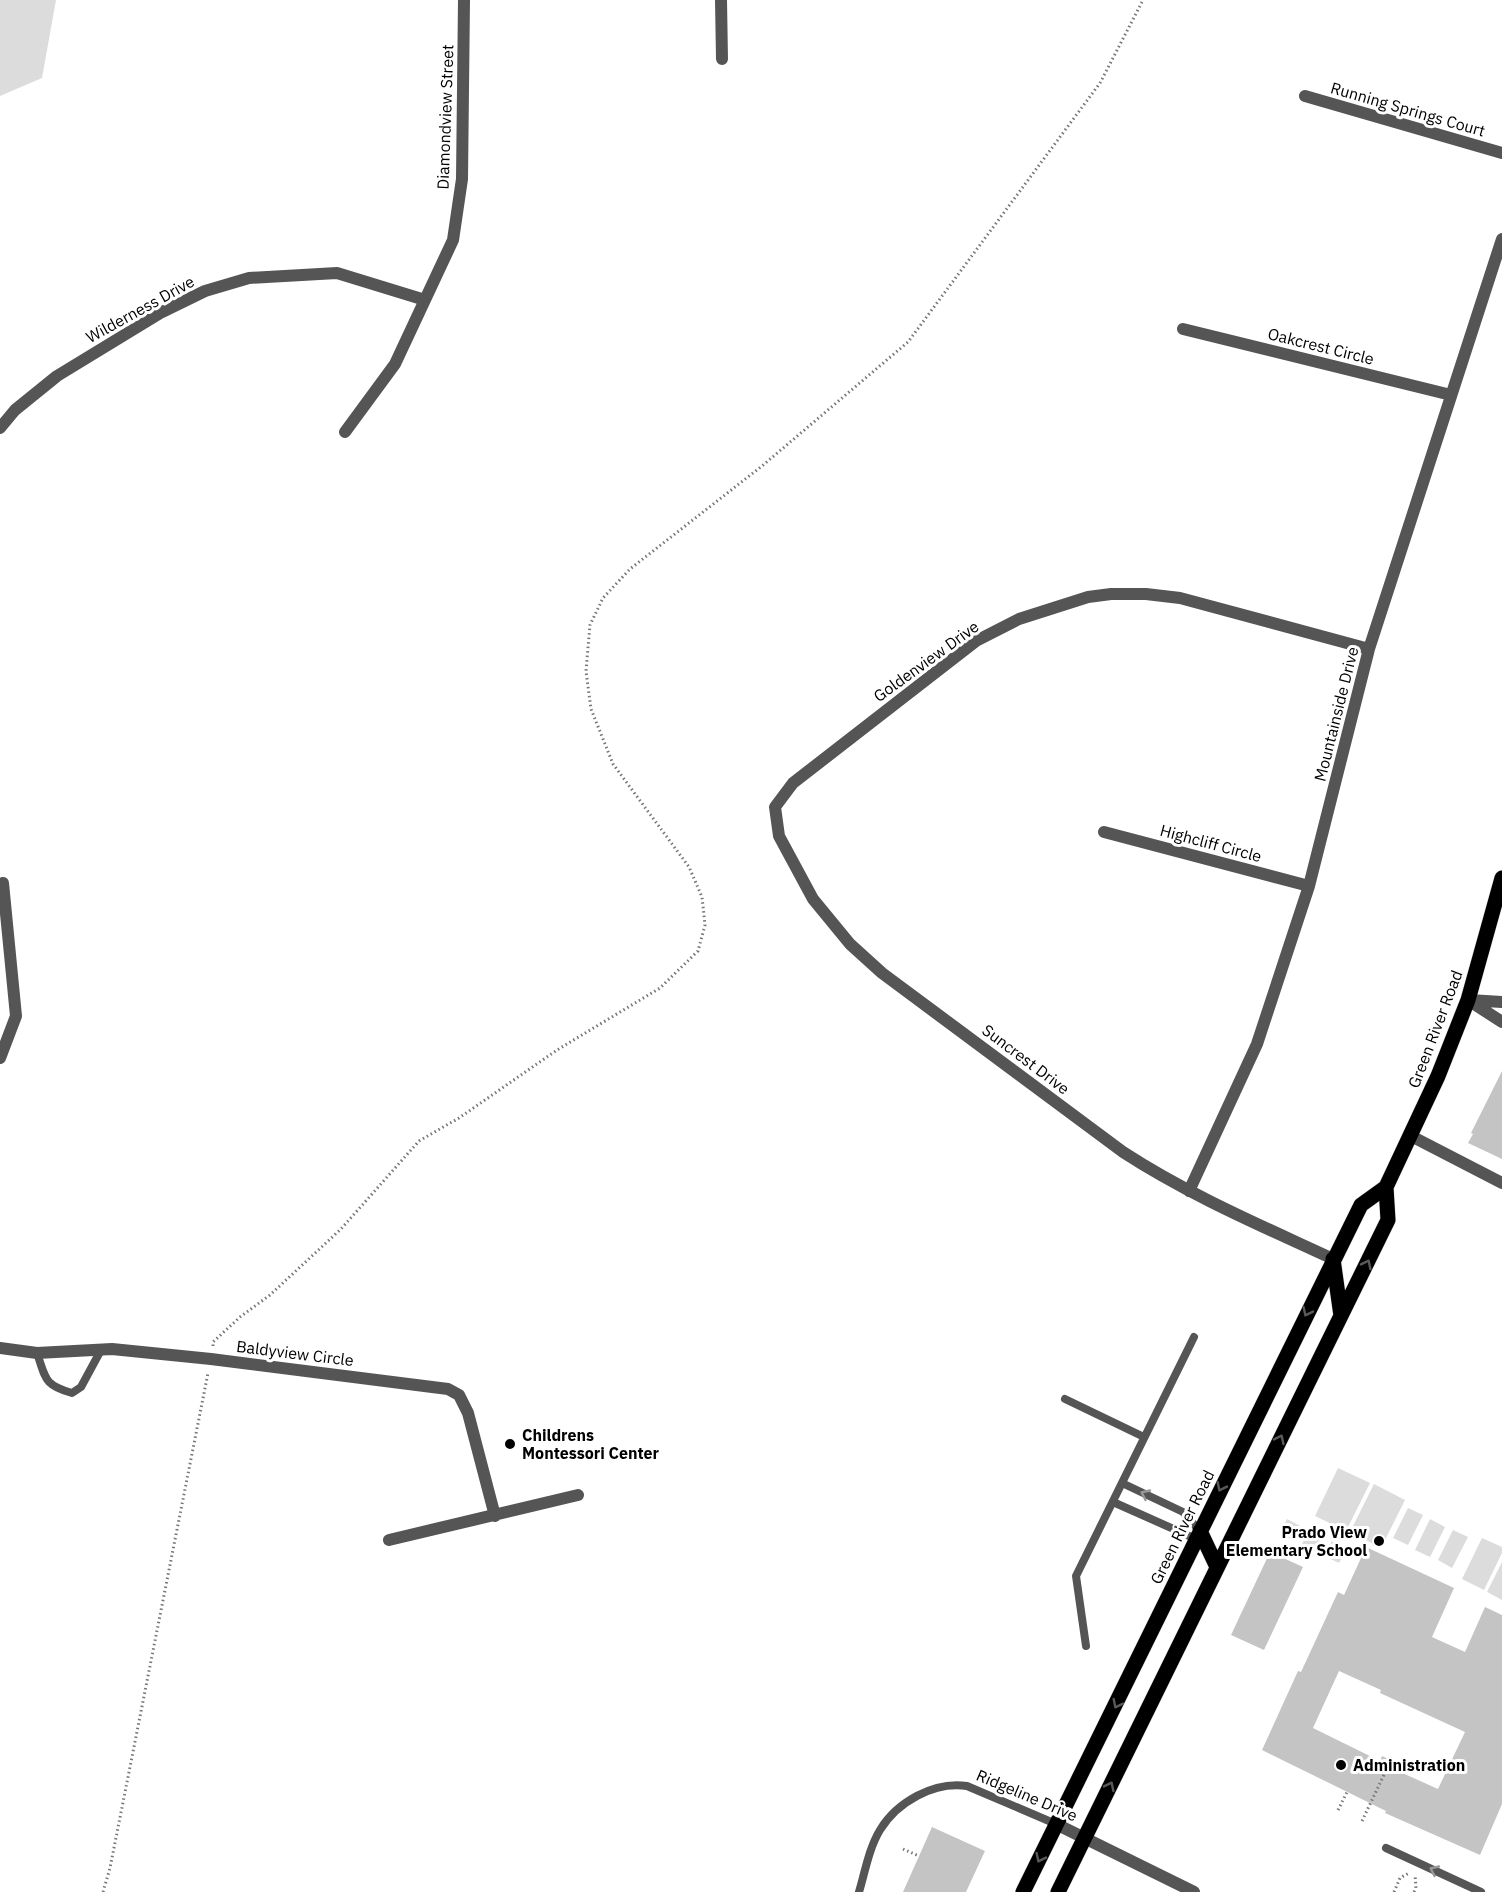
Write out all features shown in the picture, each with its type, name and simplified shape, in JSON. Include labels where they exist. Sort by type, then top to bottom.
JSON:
[{"type":"main road","name":"Green River Road","points":[[1023,1892],[1333,1259],[1361,1205],[1386,1187],[1411,1136],[1468,1000],[1502,878]]},
{"type":"main road","name":"Green River Road","points":[[1058,1892],[1388,1220],[1386,1187]]},
{"type":"main road","points":[[1333,1259],[1341,1316]]},
{"type":"main road","points":[[1198,1535],[1217,1567]]},
{"type":"street","name":"Diamondview Street","points":[[345,432],[394,363],[453,240],[462,179],[464,0]]},
{"type":"street","points":[[721,0],[722,59]]},
{"type":"street","name":"Running Springs Court","points":[[1305,96],[1502,153]]},
{"type":"street","name":"Mountainside Drive","points":[[1189,1191],[1257,1044],[1309,886],[1369,648],[1502,239]]},
{"type":"street","name":"Wilderness Drive","points":[[0,428],[15,410],[57,376],[162,312],[205,291],[249,278],[337,273],[425,300]]},
{"type":"street","name":"Oakcrest Circle","points":[[1183,329],[1451,395]]},
{"type":"street","name":"Goldenview Drive","points":[[775,807],[793,783],[976,641],[1019,619],[1076,600],[1111,594],[1146,594],[1180,598],[1369,648]]},
{"type":"street","name":"Suncrest Drive","points":[[775,807],[779,836],[813,899],[850,944],[882,973],[1155,1173],[1333,1259]]},
{"type":"street","name":"Highcliff Circle","points":[[1104,832],[1309,886]]},
{"type":"street","points":[[0,1058],[16,1016],[3,883]]},
{"type":"street","points":[[1468,1000],[1502,1002]]},
{"type":"street","points":[[1468,1000],[1502,1022]]},
{"type":"street","points":[[1411,1136],[1502,1183]]},
{"type":"street","name":"Baldyview Circle","points":[[0,1348],[37,1353],[101,1350],[211,1359],[448,1389],[459,1395],[468,1413],[495,1516]]},
{"type":"street","points":[[389,1540],[578,1495]]},
{"type":"street","name":"Ridgeline Drive","points":[[1056,1824],[1194,1892]]},
{"type":"lane","points":[[1086,1646],[1076,1576],[1194,1337]]},
{"type":"lane","points":[[37,1353],[46,1378],[53,1388],[72,1393],[81,1386],[101,1350]]},
{"type":"lane","points":[[1065,1399],[1144,1437]]},
{"type":"lane","points":[[1122,1483],[1184,1512],[1198,1535]]},
{"type":"lane","points":[[1113,1502],[1198,1535]]},
{"type":"lane","name":"Ridgeline Drive","points":[[859,1892],[872,1848],[880,1830],[901,1806],[936,1788],[955,1784],[967,1786],[1056,1824]]},
{"type":"lane","points":[[1386,1848],[1481,1892]]},
{"type":"path","points":[[212,1348],[213,1342],[240,1317],[270,1295],[341,1229],[419,1141],[459,1118],[557,1050],[660,988],[698,951],[705,925],[702,897],[689,867],[613,764],[591,709],[586,671],[590,625],[603,598],[630,569],[762,466],[908,342],[1100,83],[1143,0]]},
{"type":"path","points":[[103,1892],[110,1868],[208,1372]]},
{"type":"path","points":[[1362,1821],[1391,1760]]},
{"type":"path","points":[[1338,1810],[1347,1792]]},
{"type":"path","points":[[903,1849],[920,1856]]},
{"type":"path","points":[[1394,1892],[1400,1878],[1415,1870],[1416,1888],[1414,1892]]},
{"type":"shaded area","points":[[0,0],[56,0],[42,78],[0,96]]},
{"type":"shaded area","points":[[1338,1468],[1370,1483],[1346,1531],[1315,1516]]},
{"type":"shaded area","points":[[1374,1484],[1405,1500],[1381,1548],[1350,1532]]},
{"type":"shaded area","points":[[1408,1508],[1423,1515],[1408,1545],[1393,1538]]},
{"type":"shaded area","points":[[1287,1519],[1302,1527],[1295,1541],[1280,1534]]},
{"type":"shaded area","points":[[1430,1519],[1445,1527],[1430,1557],[1415,1550]]},
{"type":"shaded area","points":[[1309,1530],[1324,1538],[1317,1552],[1302,1544]]},
{"type":"shaded area","points":[[1453,1530],[1468,1537],[1452,1568],[1438,1560]]},
{"type":"shaded area","points":[[1482,1538],[1502,1547],[1502,1553],[1484,1590],[1462,1579]]},
{"type":"shaded area","points":[[1332,1541],[1347,1549],[1339,1563],[1324,1556]]},
{"type":"shaded area","points":[[1502,1562],[1502,1600],[1487,1592]]},
{"type":"building","points":[[1502,1071],[1502,1159],[1468,1143]]},
{"type":"building","points":[[1366,1547],[1454,1588],[1432,1637],[1465,1652],[1485,1607],[1502,1615],[1502,1804],[1480,1855],[1385,1813],[1386,1811],[1262,1750],[1298,1671],[1301,1672],[1338,1592],[1344,1595]],"holes":[[[1339,1671],[1381,1690],[1380,1693],[1465,1732],[1438,1789],[1398,1771],[1401,1765],[1382,1756],[1380,1761],[1313,1728]]]},
{"type":"building","points":[[1270,1552],[1303,1567],[1264,1650],[1231,1635]]},
{"type":"building","points":[[932,1827],[985,1851],[966,1892],[903,1892]]},
{"type":"place","name":"Childrens Montessori Center","points":[[510,1444]]},
{"type":"place","name":"Prado View Elementary School","points":[[1379,1541]]},
{"type":"place","name":"Administration","points":[[1341,1765]]}]
